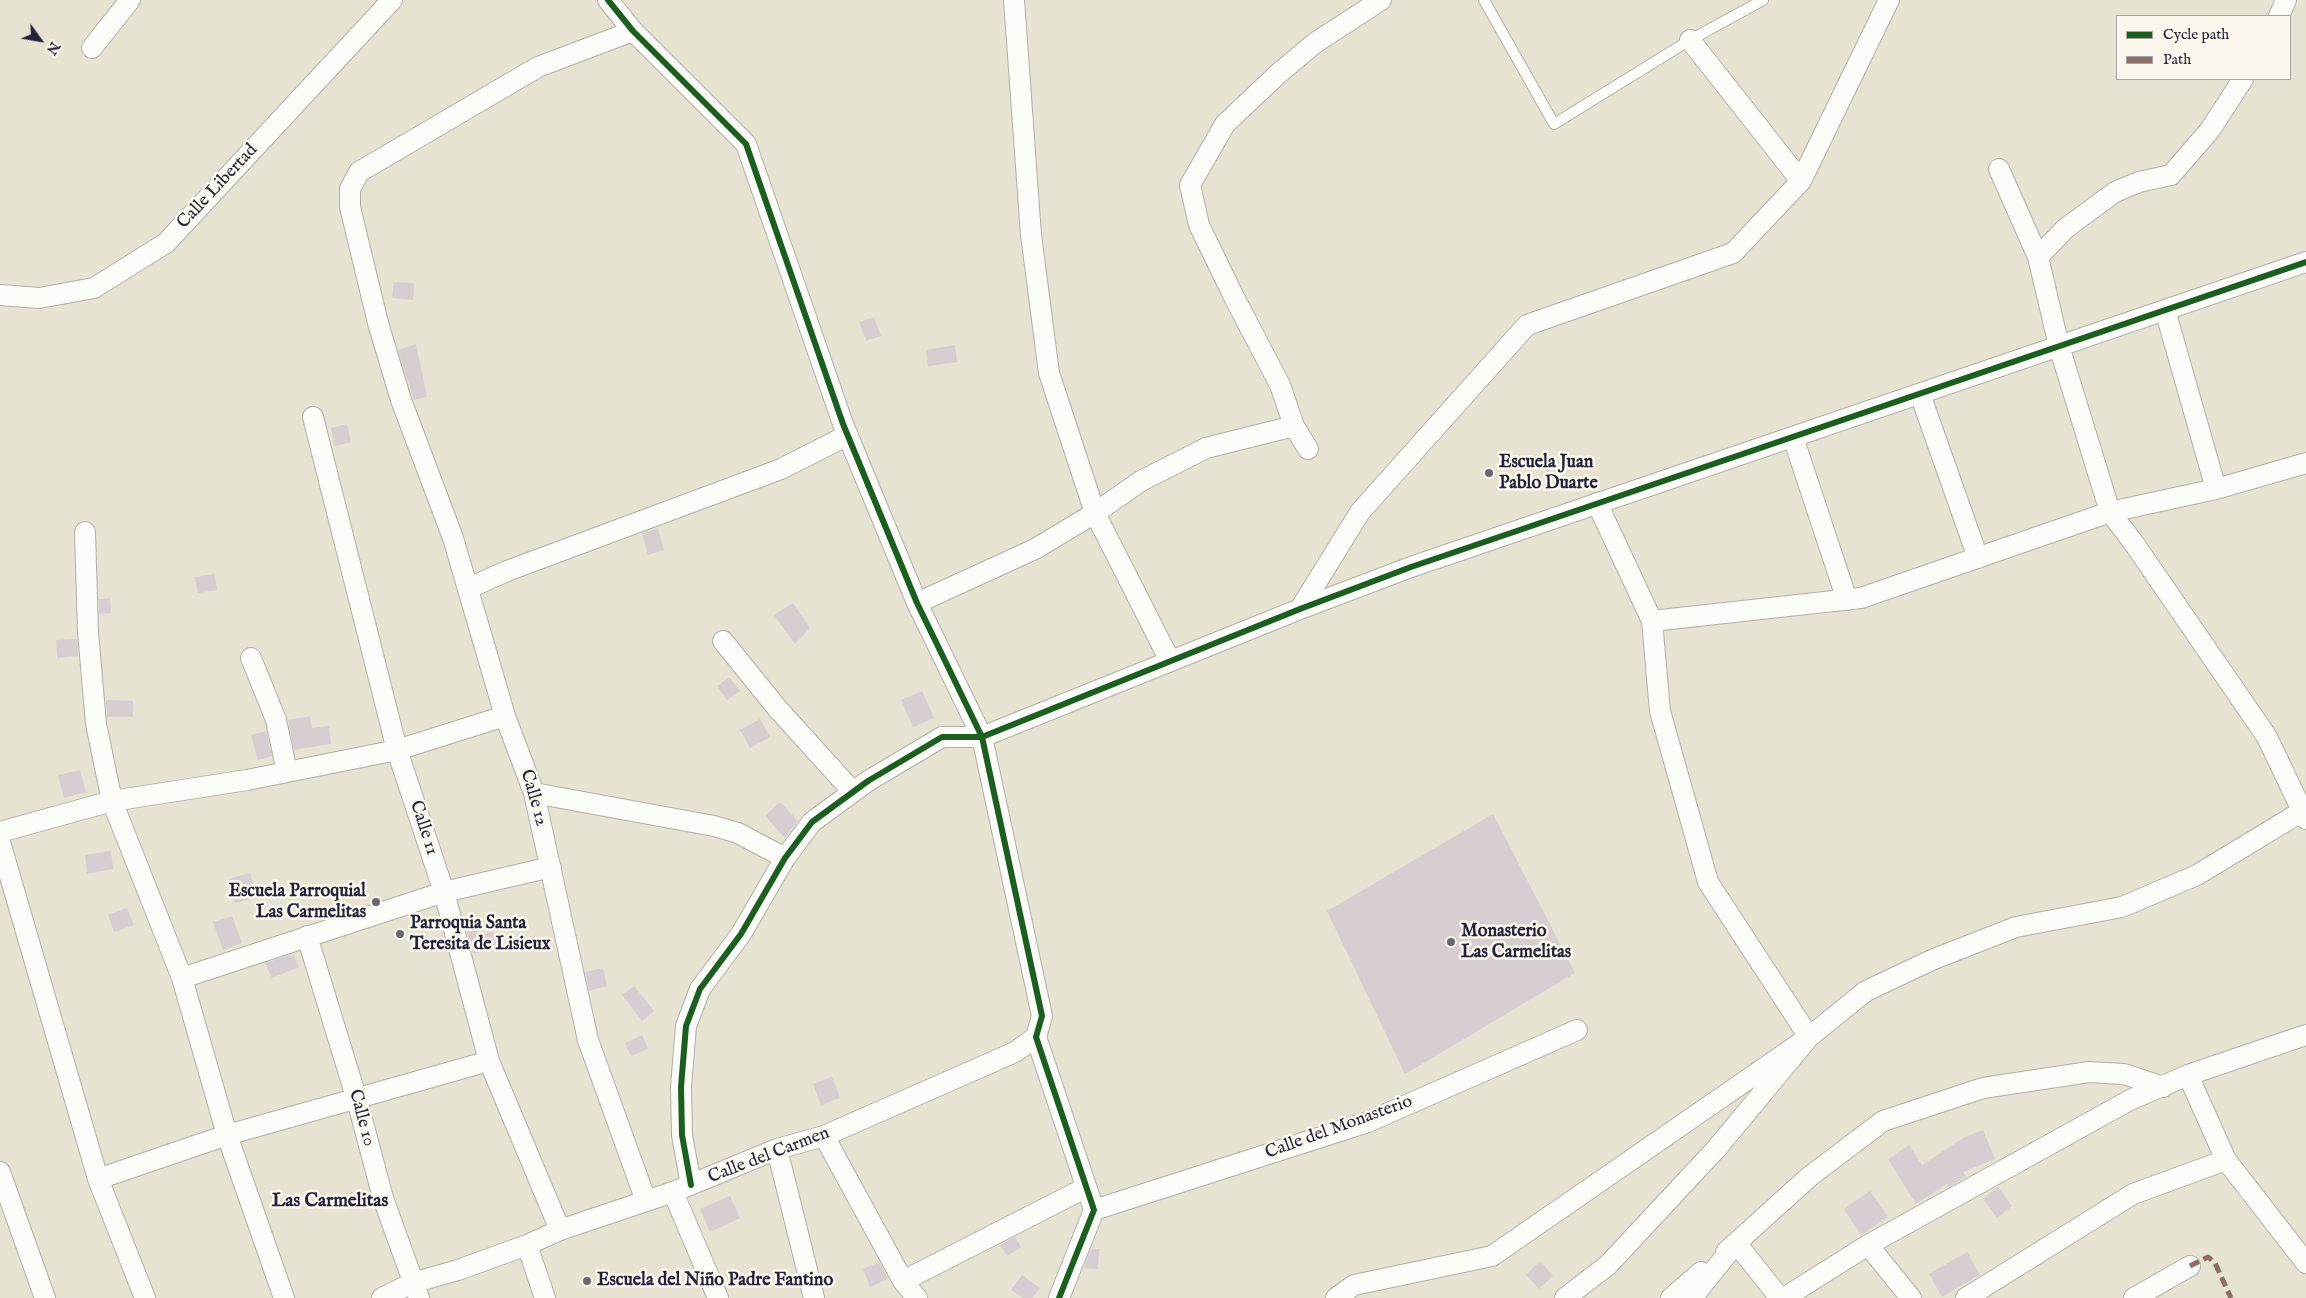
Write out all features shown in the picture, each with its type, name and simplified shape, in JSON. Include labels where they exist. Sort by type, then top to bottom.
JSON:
[{"type":"street","points":[[92,48],[130,0]]},
{"type":"street","name":"Calle Libertad","points":[[0,295],[39,298],[94,288],[166,243],[392,0]]},
{"type":"street","points":[[608,0],[633,31],[746,144],[848,435],[917,603],[982,737],[1042,1016],[1036,1037],[1085,1188],[1094,1210],[1059,1298]]},
{"type":"street","points":[[1014,0],[1031,235],[1049,373],[1095,513],[1170,661]]},
{"type":"street","points":[[1308,450],[1294,426],[1280,385],[1199,225],[1190,185],[1225,124],[1278,74],[1315,43],[1381,0]]},
{"type":"street","points":[[2279,15],[2286,0]]},
{"type":"street","points":[[1300,609],[1360,512],[1528,325],[1733,253],[1801,180],[1891,2]]},
{"type":"street","name":"Calle 12","points":[[633,31],[538,67],[359,172],[350,188],[350,207],[378,323],[401,400],[453,538],[505,716],[534,792],[588,1040],[646,1200]]},
{"type":"street","points":[[1690,40],[1801,180]]},
{"type":"street","points":[[2038,257],[2066,228],[2115,192],[2139,182],[2171,175],[2210,130],[2242,80]]},
{"type":"street","points":[[1336,1298],[1354,1285],[1492,1256],[1808,1037],[1866,991],[1934,958],[2016,927],[2122,907],[2197,875],[2305,812],[2267,737],[2133,542],[2110,512],[2059,346],[2038,257],[1998,169]]},
{"type":"street","points":[[718,1298],[682,1189],[681,1087],[686,1026],[700,988],[741,934],[785,858],[812,822],[853,792],[942,737],[982,737],[1300,609],[1411,567],[2306,262]]},
{"type":"street","points":[[2165,310],[2216,489]]},
{"type":"street","points":[[1920,394],[1978,558]]},
{"type":"street","name":"Calle 11","points":[[313,417],[397,750],[444,892],[489,1061],[560,1230]]},
{"type":"street","points":[[917,603],[1035,549],[1095,513],[1141,481],[1206,448],[1294,426]]},
{"type":"street","points":[[469,588],[507,571],[781,469],[848,435]]},
{"type":"street","points":[[1793,437],[1847,600]]},
{"type":"street","points":[[1652,620],[1861,598],[2110,512],[2216,489],[2306,463]]},
{"type":"street","points":[[1597,504],[1652,620],[1660,711],[1708,882],[1808,1037]]},
{"type":"street","points":[[85,532],[88,632],[96,724],[112,801],[182,978],[227,1135],[284,1298]]},
{"type":"street","points":[[723,641],[777,708],[853,792]]},
{"type":"street","points":[[251,658],[276,720],[287,772]]},
{"type":"street","points":[[0,832],[112,801],[287,772],[397,750],[505,716]]},
{"type":"street","points":[[534,792],[714,826],[738,833],[785,858]]},
{"type":"street","points":[[0,842],[98,1179],[144,1298]]},
{"type":"street","points":[[182,978],[444,892],[551,868]]},
{"type":"street","name":"Calle 10","points":[[307,936],[357,1100],[383,1198],[415,1290]]},
{"type":"street","name":"Calle del Monasterio","points":[[1094,1210],[1368,1122],[1576,1030]]},
{"type":"street","points":[[1784,1298],[1868,1245],[2130,1100],[2188,1076],[2306,1036]]},
{"type":"street","name":"Calle del Carmen","points":[[382,1298],[415,1290],[458,1270],[527,1245],[560,1230],[682,1189],[777,1149],[824,1136],[1015,1052],[1036,1037]]},
{"type":"street","points":[[1565,1298],[1608,1265],[1717,1148],[1808,1037]]},
{"type":"street","points":[[98,1179],[227,1135],[357,1100],[489,1061]]},
{"type":"street","points":[[1670,1298],[1736,1243],[1810,1177],[1883,1121],[1983,1088],[2089,1072],[2124,1074],[2163,1087]]},
{"type":"street","points":[[2188,1076],[2226,1160],[2306,1263]]},
{"type":"street","points":[[824,1136],[904,1281],[917,1298]]},
{"type":"street","points":[[777,1149],[814,1298]]},
{"type":"street","points":[[1966,1298],[2133,1194],[2226,1160]]},
{"type":"street","points":[[0,1172],[45,1298]]},
{"type":"street","points":[[904,1281],[1085,1188]]},
{"type":"street","points":[[1692,1298],[1736,1243]]},
{"type":"street","points":[[1736,1243],[1780,1298]]},
{"type":"street","points":[[527,1245],[545,1298]]},
{"type":"street","points":[[1868,1245],[1912,1298]]},
{"type":"street","points":[[2134,1298],[2190,1266]]},
{"type":"lane","points":[[1484,0],[1554,124],[1690,40],[1764,0]]},
{"type":"building","points":[[394,282],[414,283],[413,300],[392,298]]},
{"type":"building","points":[[874,317],[881,336],[866,341],[859,322]]},
{"type":"building","points":[[416,344],[427,397],[414,400],[398,350]]},
{"type":"building","points":[[955,345],[957,362],[928,366],[926,350]]},
{"type":"building","points":[[347,424],[351,442],[335,446],[331,428]]},
{"type":"building","points":[[658,528],[664,550],[648,555],[642,533]]},
{"type":"building","points":[[215,574],[217,590],[198,593],[195,577]]},
{"type":"building","points":[[110,598],[111,613],[99,614],[99,599]]},
{"type":"building","points":[[793,603],[810,628],[795,644],[774,615]]},
{"type":"building","points":[[77,639],[78,656],[57,658],[56,640]]},
{"type":"building","points":[[729,677],[740,691],[727,700],[717,686]]},
{"type":"building","points":[[922,691],[934,718],[913,727],[901,700]]},
{"type":"building","points":[[106,700],[133,701],[133,717],[107,717]]},
{"type":"building","points":[[310,716],[312,728],[329,726],[331,744],[294,750],[288,720]]},
{"type":"building","points":[[760,719],[770,737],[750,748],[740,730]]},
{"type":"building","points":[[266,731],[272,756],[258,760],[251,735]]},
{"type":"building","points":[[80,770],[86,792],[64,798],[58,775]]},
{"type":"building","points":[[780,802],[798,821],[785,838],[765,816]]},
{"type":"building","name":"Monasterio Las Carmelitas","points":[[1493,814],[1575,973],[1405,1074],[1327,911]]},
{"type":"building","points":[[111,851],[113,869],[87,874],[85,855]]},
{"type":"building","points":[[250,873],[256,898],[235,903],[229,879]]},
{"type":"building","points":[[127,908],[134,925],[114,932],[108,915]]},
{"type":"building","points":[[232,916],[242,943],[223,950],[213,922]]},
{"type":"building","points":[[475,916],[480,935],[493,931],[497,947],[473,954],[463,919]]},
{"type":"building","points":[[293,954],[299,967],[272,978],[265,963]]},
{"type":"building","points":[[603,968],[607,986],[589,991],[585,972]]},
{"type":"building","points":[[634,986],[654,1011],[642,1021],[622,995]]},
{"type":"building","points":[[642,1035],[648,1049],[631,1056],[625,1043]]},
{"type":"building","points":[[832,1077],[840,1098],[821,1105],[813,1084]]},
{"type":"building","points":[[1983,1130],[1995,1159],[1963,1172],[1966,1176],[1949,1187],[1947,1184],[1916,1204],[1888,1159],[1909,1145],[1922,1165],[1965,1137]]},
{"type":"building","points":[[1998,1187],[2012,1206],[1997,1218],[1983,1199]]},
{"type":"building","points":[[1870,1191],[1888,1217],[1861,1235],[1844,1209]]},
{"type":"building","points":[[730,1196],[740,1218],[710,1232],[700,1209]]},
{"type":"building","points":[[1015,1237],[1021,1247],[1007,1256],[1000,1245]]},
{"type":"building","points":[[1091,1249],[1099,1249],[1098,1269],[1084,1268]]},
{"type":"building","points":[[1967,1252],[1980,1275],[1942,1297],[1929,1274]]},
{"type":"building","points":[[1540,1261],[1553,1276],[1539,1289],[1526,1275]]},
{"type":"building","points":[[879,1262],[888,1279],[870,1287],[863,1269]]},
{"type":"building","points":[[1022,1275],[1040,1288],[1032,1298],[1023,1298],[1011,1290]]},
{"type":"marked path","points":[[2190,1266],[2208,1257],[2215,1263],[2231,1298]]},
{"type":"cycle path","points":[[608,0],[633,31],[746,144],[843,424],[917,603],[982,737],[942,737],[868,781],[812,822],[785,858],[741,934],[700,989],[686,1026],[681,1087],[682,1135],[691,1185]]},
{"type":"cycle path","points":[[1059,1298],[1094,1210],[1036,1037],[1042,1016],[982,737],[1300,609],[1411,567],[2306,262]]},
{"type":"place","name":"Escuela Juan Pablo Duarte","points":[[1489,473]]},
{"type":"place","name":"Escuela Parroquial Las Carmelitas","points":[[376,902]]},
{"type":"place","name":"Parroquia Santa Teresita de Lisieux","points":[[400,934]]},
{"type":"place","name":"Monasterio Las Carmelitas","points":[[1451,942]]},
{"type":"place","name":"Escuela del Niño Padre Fantino","points":[[587,1281]]},
{"type":"district","name":"Las Carmelitas","points":[[330,1202]]}]
